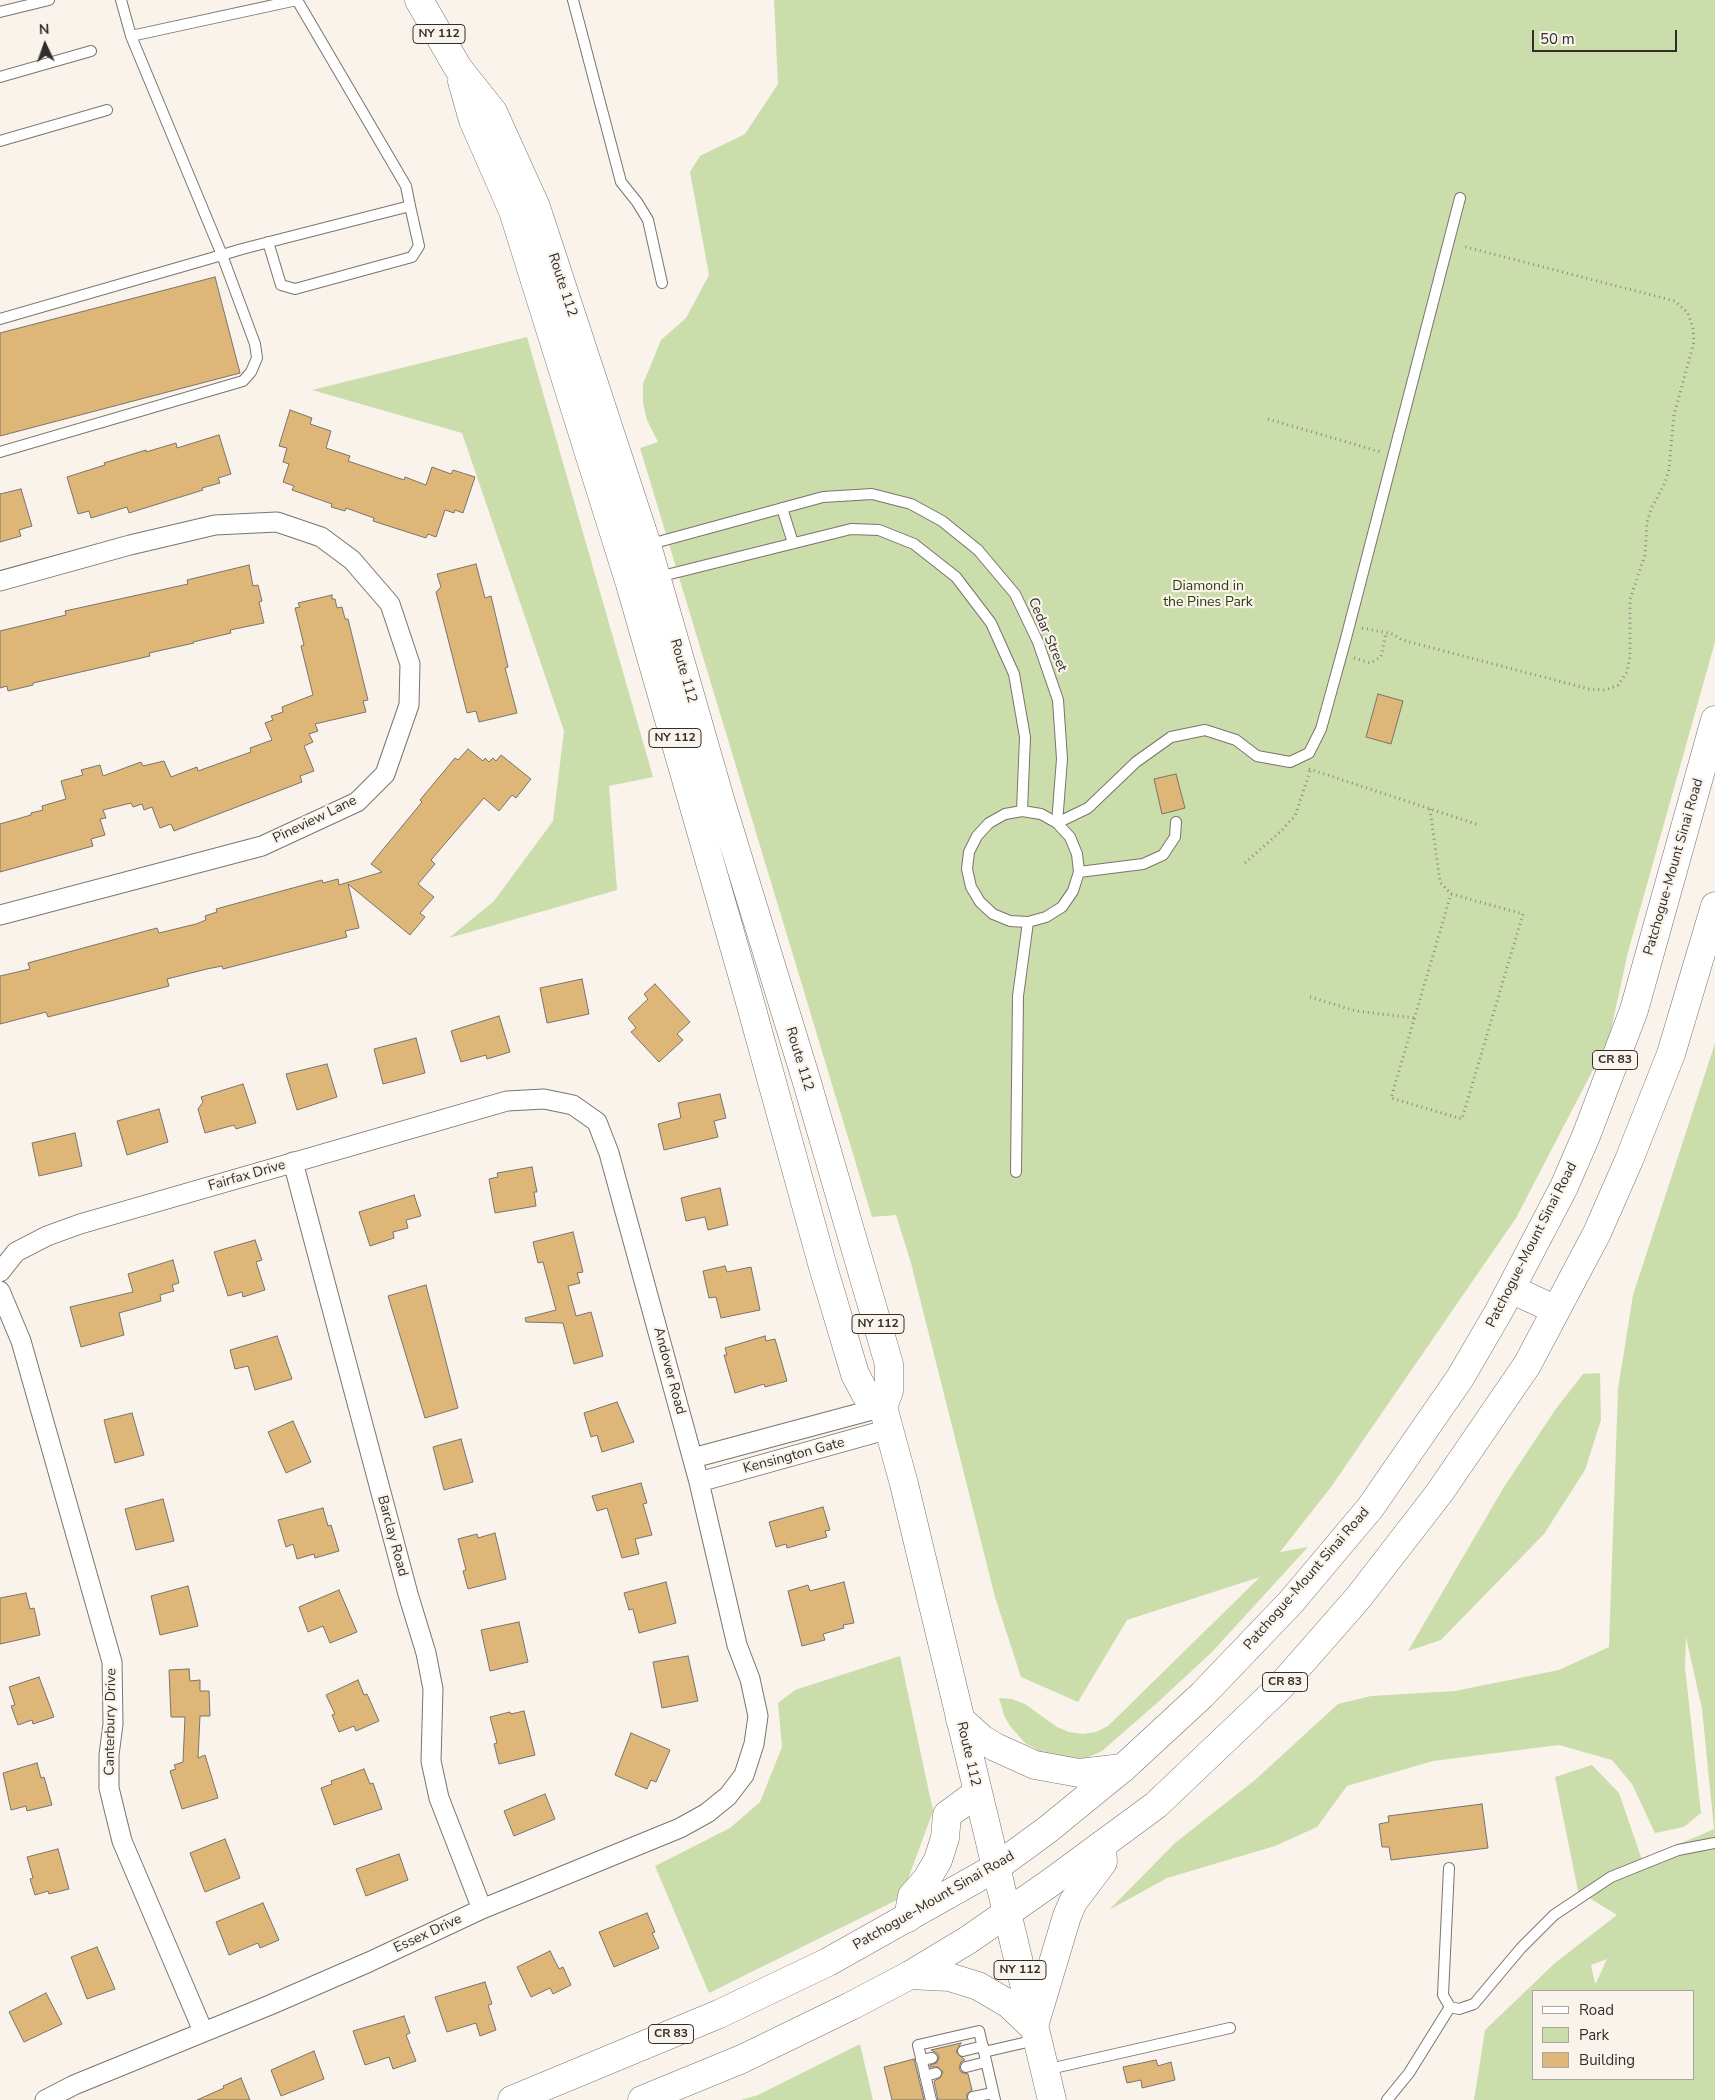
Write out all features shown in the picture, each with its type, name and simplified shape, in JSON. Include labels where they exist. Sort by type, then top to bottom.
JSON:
[{"type":"main road","name":"Route 112","points":[[419,0],[458,68],[473,120],[514,211],[634,548],[748,995],[823,1267],[855,1374],[866,1395],[886,1418]]},
{"type":"main road","name":"Route 112","points":[[643,580],[720,799],[812,1098],[889,1364],[886,1418],[1052,2100]]},
{"type":"main road","name":"Patchogue-Mount Sinai Road","points":[[512,2100],[719,2014],[828,1962],[995,1868],[1048,1830],[1123,1768],[1202,1695],[1291,1602],[1370,1508],[1460,1378],[1511,1289],[1575,1161],[1634,1010],[1715,720]]},
{"type":"main road","name":"CR 83","points":[[642,2100],[742,2059],[851,2006],[910,1975],[968,1940],[1156,1805],[1280,1687],[1358,1598],[1440,1492],[1527,1365],[1597,1233],[1671,1054],[1715,906]]},
{"type":"main road","points":[[1511,1289],[1556,1310]]},
{"type":"main road","points":[[960,1719],[976,1734],[995,1747],[1035,1765],[1079,1773],[1123,1768]]},
{"type":"main road","points":[[908,1918],[912,1896],[927,1880],[938,1860],[945,1838],[947,1815],[977,1793]]},
{"type":"main road","points":[[1036,2034],[1067,1916],[1073,1902],[1102,1862],[1102,1845]]},
{"type":"main road","points":[[910,1975],[949,1977],[978,1986],[1009,2004],[1036,2034]]},
{"type":"street","name":"Pineview Lane","points":[[0,581],[130,544],[215,525],[278,522],[321,537],[352,560],[390,604],[410,664],[410,672],[409,705],[385,774],[357,802],[262,846],[0,916]]},
{"type":"street","name":"Andover Road","points":[[507,1101],[544,1099],[572,1105],[597,1122],[609,1153],[693,1458],[737,1645],[750,1679],[758,1716]]},
{"type":"street","name":"Fairfax Drive","points":[[0,1272],[16,1252],[47,1236],[293,1162],[507,1101]]},
{"type":"street","name":"Barclay Road","points":[[293,1162],[387,1518],[426,1653],[433,1688],[431,1761],[439,1798],[482,1909]]},
{"type":"street","name":"Canterbury Drive","points":[[0,1291],[21,1341],[112,1662],[113,1724],[109,1754],[109,1788],[122,1841],[202,2031]]},
{"type":"street","name":"Kensington Gate","points":[[693,1458],[886,1418]]},
{"type":"street","name":"Kensington Gate","points":[[699,1482],[886,1418]]},
{"type":"street","name":"Essex Drive","points":[[45,2100],[74,2085],[360,1966],[482,1909],[680,1828],[707,1813],[728,1796],[744,1776],[754,1744],[758,1716]]},
{"type":"lane","points":[[0,12],[49,0]]},
{"type":"lane","points":[[0,452],[243,381],[251,372],[257,358],[255,344],[222,255],[131,36],[121,0]]},
{"type":"lane","points":[[131,36],[298,0],[406,186],[420,246],[412,257],[295,289],[281,285],[268,242]]},
{"type":"lane","points":[[573,0],[621,182],[648,220],[662,283]]},
{"type":"lane","points":[[0,77],[91,51]]},
{"type":"lane","points":[[0,141],[107,110]]},
{"type":"lane","points":[[1057,823],[1088,808],[1136,762],[1171,736],[1205,730],[1236,740],[1257,756],[1290,762],[1309,754],[1321,729],[1460,198]]},
{"type":"lane","points":[[0,319],[268,242],[410,206]]},
{"type":"lane","name":"Cedar Street","points":[[634,548],[823,497],[872,494],[911,504],[942,521],[978,550],[1014,594],[1038,642],[1058,700],[1062,759],[1057,823]]},
{"type":"lane","points":[[782,508],[793,543]]},
{"type":"lane","points":[[643,580],[851,529],[879,530],[914,544],[956,577],[991,623],[1014,674],[1025,737],[1022,812]]},
{"type":"lane","points":[[1022,812],[1041,814],[1057,823],[1070,837],[1077,854],[1079,872],[1073,891],[1062,906],[1046,917],[1028,922],[1010,921],[993,914],[980,902],[971,887],[968,869],[970,852],[977,836],[989,823],[1005,814],[1022,812]]},
{"type":"lane","points":[[1079,872],[1143,864],[1163,855],[1175,837],[1176,822]]},
{"type":"lane","points":[[1016,1172],[1018,996],[1028,922]]},
{"type":"lane","points":[[1449,1868],[1443,1995],[1450,2007],[1459,2009],[1474,2004],[1521,1948],[1554,1915],[1610,1877],[1678,1850],[1715,1843]]},
{"type":"lane","points":[[1387,2100],[1409,2073],[1450,2007]]},
{"type":"lane","points":[[1044,2070],[1230,2028]]},
{"type":"lane","points":[[931,2100],[918,2044],[979,2031],[994,2096],[973,2098]]},
{"type":"lane","points":[[966,2066],[984,2054],[1036,2034]]},
{"type":"lane","points":[[962,2051],[984,2054]]},
{"type":"lane","points":[[921,2060],[932,2058]]},
{"type":"lane","points":[[925,2076],[936,2073]]},
{"type":"path","points":[[1349,625],[1392,634],[1402,640],[1589,688],[1605,690],[1618,685],[1627,672],[1630,656],[1630,598],[1645,554],[1647,522],[1669,469],[1674,415],[1694,342],[1693,328],[1688,314],[1675,301],[1449,242]]},
{"type":"path","points":[[1268,419],[1393,456]]},
{"type":"path","points":[[1341,655],[1370,663],[1381,657],[1386,633]]},
{"type":"path","points":[[1298,759],[1310,770],[1479,825]]},
{"type":"path","points":[[1245,863],[1281,831],[1294,816],[1310,770]]},
{"type":"path","points":[[1430,809],[1440,882],[1452,894],[1523,914],[1462,1119],[1391,1098],[1452,894]]},
{"type":"path","points":[[1310,997],[1356,1010],[1415,1018]]},
{"type":"green space","name":"Diamond in the Pines Park","points":[[774,0],[1715,0],[1715,642],[1628,952],[1609,1039],[1516,1218],[1331,1487],[1280,1552],[1308,1547],[1211,1653],[1102,1751],[1080,1761],[1033,1757],[1037,1749],[1026,1744],[1010,1726],[1004,1715],[999,1698],[1012,1699],[1025,1704],[1057,1727],[1069,1732],[1083,1734],[1096,1732],[1108,1726],[1260,1577],[1127,1620],[1078,1702],[1021,1677],[995,1597],[911,1263],[896,1215],[872,1217],[640,448],[658,442],[647,420],[643,403],[643,384],[661,340],[686,318],[709,275],[690,172],[700,156],[745,134],[778,84]]},
{"type":"green space","points":[[527,337],[653,777],[609,786],[617,890],[449,938],[494,901],[553,821],[564,731],[462,433],[312,390]]},
{"type":"green space","points":[[1715,1043],[1715,2100],[1474,2100],[1485,2030],[1555,1963],[1617,1915],[1578,1891],[1555,1777],[1592,1765],[1619,1793],[1642,1860],[1714,1829],[1702,1709],[1686,1637],[1685,1667],[1701,1813],[1684,1827],[1655,1833],[1632,1784],[1612,1760],[1559,1745],[1433,1761],[1347,1786],[1317,1827],[1275,1846],[1167,1878],[1109,1910],[1175,1843],[1255,1780],[1338,1704],[1371,1696],[1455,1691],[1559,1670],[1609,1647],[1618,1389],[1633,1295]],"holes":[[[1607,1959],[1596,1983],[1591,1965]]]},
{"type":"green space","points":[[1600,1373],[1601,1420],[1585,1470],[1544,1534],[1441,1640],[1408,1651],[1504,1487],[1555,1410],[1583,1374]]},
{"type":"green space","points":[[900,1656],[933,1811],[901,1898],[709,1993],[655,1866],[730,1828],[760,1802],[782,1747],[778,1703],[795,1690]]},
{"type":"green space","points":[[860,2044],[873,2100],[741,2100],[758,2095]]},
{"type":"building","points":[[215,277],[240,373],[0,436],[0,333]]},
{"type":"building","points":[[290,410],[312,418],[310,424],[331,431],[326,448],[350,456],[348,461],[404,480],[405,477],[426,485],[432,467],[451,474],[453,470],[475,477],[463,513],[455,510],[454,513],[445,510],[436,537],[428,534],[426,538],[373,521],[374,518],[346,508],[345,511],[331,507],[332,504],[292,490],[294,486],[283,482],[289,464],[283,462],[287,448],[279,446]]},
{"type":"building","points":[[219,435],[231,474],[218,478],[220,483],[129,513],[127,507],[91,518],[89,511],[78,514],[67,477],[146,450],[146,452],[176,443],[177,448]]},
{"type":"building","points":[[21,489],[32,526],[19,530],[21,536],[0,542],[0,494]]},
{"type":"building","points":[[476,564],[485,598],[491,596],[508,667],[505,668],[517,713],[479,722],[476,711],[467,713],[436,592],[441,587],[437,574]]},
{"type":"building","points":[[249,565],[253,586],[258,585],[262,601],[259,602],[264,623],[230,630],[231,633],[149,653],[150,656],[33,683],[33,685],[8,691],[7,686],[0,688],[0,631],[66,615],[65,611],[188,584],[187,580]]},
{"type":"building","points":[[332,595],[337,608],[342,607],[345,619],[348,619],[368,700],[363,701],[366,712],[315,724],[318,731],[309,734],[313,742],[304,746],[314,771],[300,776],[302,782],[174,831],[171,824],[160,828],[152,807],[144,810],[142,804],[133,807],[131,803],[103,810],[106,818],[100,819],[105,835],[91,839],[93,846],[0,872],[0,824],[31,815],[31,813],[43,810],[42,806],[66,799],[61,781],[83,775],[81,770],[100,765],[103,776],[141,762],[143,766],[164,761],[171,777],[197,767],[198,771],[251,752],[250,748],[272,740],[265,723],[273,720],[271,716],[283,712],[282,707],[313,695],[301,646],[304,645],[295,608],[300,607],[298,603]]},
{"type":"building","points":[[1378,694],[1403,701],[1391,744],[1366,737]]},
{"type":"building","points":[[468,749],[483,761],[485,758],[489,762],[493,758],[496,761],[501,755],[531,779],[516,798],[512,795],[499,811],[484,798],[431,860],[435,864],[418,884],[434,897],[420,913],[425,917],[410,935],[348,884],[359,928],[345,931],[347,937],[223,969],[222,966],[167,979],[169,986],[48,1017],[46,1012],[0,1024],[0,976],[30,969],[28,963],[157,928],[159,933],[196,924],[206,920],[205,916],[217,912],[216,909],[322,880],[323,883],[338,879],[339,885],[382,872],[371,864],[455,758],[458,760]]},
{"type":"building","points":[[1176,774],[1185,808],[1162,814],[1154,779]]},
{"type":"building","points":[[582,979],[589,1014],[547,1023],[540,988]]},
{"type":"building","points":[[655,984],[690,1022],[677,1034],[683,1040],[659,1062],[631,1032],[636,1028],[628,1018],[648,999],[644,994]]},
{"type":"building","points":[[499,1016],[510,1052],[487,1059],[486,1055],[461,1062],[451,1031]]},
{"type":"building","points":[[416,1038],[425,1073],[383,1084],[374,1049]]},
{"type":"building","points":[[327,1064],[337,1097],[297,1110],[286,1074]]},
{"type":"building","points":[[243,1084],[256,1123],[236,1129],[234,1125],[205,1133],[198,1109],[203,1102],[201,1097]]},
{"type":"building","points":[[720,1094],[726,1118],[714,1121],[718,1137],[664,1150],[658,1124],[681,1118],[678,1103]]},
{"type":"building","points":[[159,1109],[168,1142],[127,1155],[117,1121]]},
{"type":"building","points":[[75,1133],[82,1166],[39,1176],[32,1143]]},
{"type":"building","points":[[532,1167],[537,1192],[534,1192],[536,1206],[495,1213],[489,1179],[498,1177],[497,1173]]},
{"type":"building","points":[[720,1188],[728,1225],[708,1230],[705,1217],[686,1221],[681,1198]]},
{"type":"building","points":[[414,1195],[421,1216],[406,1220],[408,1228],[393,1232],[394,1238],[370,1246],[359,1212]]},
{"type":"building","points":[[573,1232],[583,1272],[577,1273],[580,1283],[568,1286],[576,1316],[591,1312],[603,1356],[574,1364],[563,1323],[526,1322],[525,1318],[556,1310],[543,1262],[538,1263],[533,1242]]},
{"type":"building","points":[[255,1240],[262,1260],[256,1262],[265,1290],[243,1297],[242,1292],[228,1296],[214,1252]]},
{"type":"building","points":[[173,1260],[179,1283],[172,1285],[174,1291],[160,1295],[161,1301],[119,1313],[124,1335],[81,1347],[70,1307],[133,1292],[128,1274]]},
{"type":"building","points":[[725,1266],[727,1272],[751,1267],[760,1310],[721,1318],[716,1297],[709,1298],[703,1271]]},
{"type":"building","points":[[426,1285],[458,1408],[425,1418],[388,1296]]},
{"type":"building","points":[[277,1336],[292,1379],[255,1390],[248,1366],[235,1369],[230,1350]]},
{"type":"building","points":[[765,1336],[766,1341],[775,1339],[787,1381],[765,1387],[764,1384],[735,1393],[724,1355],[727,1355],[725,1348]]},
{"type":"building","points":[[617,1402],[634,1442],[602,1452],[597,1435],[591,1437],[584,1413]]},
{"type":"building","points":[[132,1413],[144,1455],[115,1463],[104,1420]]},
{"type":"building","points":[[293,1421],[311,1462],[286,1473],[268,1432]]},
{"type":"building","points":[[461,1439],[473,1482],[444,1490],[433,1447]]},
{"type":"building","points":[[641,1483],[647,1503],[643,1504],[652,1535],[635,1539],[639,1554],[622,1558],[607,1508],[597,1511],[592,1496]]},
{"type":"building","points":[[163,1499],[174,1541],[136,1550],[125,1509]]},
{"type":"building","points":[[823,1507],[830,1530],[825,1531],[827,1537],[787,1548],[786,1544],[776,1547],[769,1522]]},
{"type":"building","points":[[323,1508],[328,1526],[331,1525],[339,1551],[315,1558],[314,1554],[297,1559],[293,1544],[286,1547],[278,1520]]},
{"type":"building","points":[[495,1533],[506,1579],[468,1589],[463,1571],[466,1570],[458,1539],[477,1534],[478,1538]]},
{"type":"building","points":[[666,1582],[676,1623],[639,1633],[633,1609],[629,1610],[624,1593]]},
{"type":"building","points":[[844,1582],[854,1623],[843,1625],[844,1628],[823,1634],[825,1640],[802,1646],[788,1591],[808,1585],[810,1591]]},
{"type":"building","points":[[188,1586],[198,1626],[160,1635],[151,1596]]},
{"type":"building","points":[[339,1590],[357,1632],[330,1643],[323,1626],[308,1632],[299,1607]]},
{"type":"building","points":[[26,1593],[30,1609],[34,1608],[40,1635],[0,1644],[0,1598]]},
{"type":"building","points":[[519,1622],[528,1662],[490,1671],[481,1630]]},
{"type":"building","points":[[688,1656],[698,1701],[662,1708],[653,1662]]},
{"type":"building","points":[[189,1669],[190,1681],[200,1680],[200,1691],[209,1691],[210,1716],[200,1716],[198,1758],[205,1755],[218,1798],[182,1809],[170,1771],[176,1769],[174,1765],[183,1762],[185,1717],[171,1717],[169,1670]]},
{"type":"building","points":[[39,1677],[54,1717],[33,1724],[32,1720],[18,1725],[11,1706],[15,1705],[9,1687]]},
{"type":"building","points":[[358,1680],[364,1695],[367,1694],[379,1721],[356,1731],[354,1726],[339,1732],[332,1715],[335,1714],[326,1695]]},
{"type":"building","points":[[524,1711],[535,1755],[499,1764],[494,1744],[497,1743],[490,1717]]},
{"type":"building","points":[[631,1733],[670,1750],[656,1782],[651,1780],[647,1789],[615,1775]]},
{"type":"building","points":[[37,1763],[41,1778],[44,1777],[52,1805],[27,1811],[26,1806],[11,1810],[3,1773]]},
{"type":"building","points":[[364,1769],[370,1784],[373,1783],[382,1809],[334,1825],[321,1788],[332,1784],[331,1781]]},
{"type":"building","points":[[545,1794],[555,1819],[514,1836],[504,1811]]},
{"type":"building","points":[[1482,1804],[1488,1848],[1391,1860],[1389,1847],[1382,1847],[1379,1824],[1389,1822],[1388,1816]]},
{"type":"building","points":[[225,1839],[240,1878],[205,1892],[190,1853]]},
{"type":"building","points":[[58,1849],[69,1889],[49,1894],[48,1891],[35,1895],[30,1879],[33,1878],[27,1857]]},
{"type":"building","points":[[399,1854],[408,1880],[366,1896],[356,1869]]},
{"type":"building","points":[[263,1903],[279,1940],[260,1948],[258,1943],[229,1955],[216,1922]]},
{"type":"building","points":[[647,1913],[655,1932],[652,1933],[659,1948],[614,1967],[599,1932]]},
{"type":"building","points":[[97,1947],[115,1989],[87,1999],[71,1957]]},
{"type":"building","points":[[550,1951],[559,1969],[563,1967],[571,1985],[553,1994],[550,1988],[531,1997],[517,1967]]},
{"type":"building","points":[[485,1982],[492,2004],[488,2005],[496,2030],[480,2036],[476,2023],[447,2032],[435,1997]]},
{"type":"building","points":[[46,1993],[62,2024],[24,2042],[9,2012]]},
{"type":"building","points":[[404,2016],[410,2033],[406,2035],[416,2061],[393,2069],[389,2057],[365,2065],[353,2031]]},
{"type":"building","points":[[961,2043],[956,2052],[965,2060],[961,2062],[959,2068],[961,2072],[968,2074],[972,2090],[967,2094],[967,2100],[938,2100],[934,2081],[940,2078],[943,2072],[938,2067],[930,2067],[930,2065],[937,2063],[939,2057],[937,2053],[931,2050]]},
{"type":"building","points":[[314,2051],[324,2079],[281,2096],[271,2070]]},
{"type":"building","points":[[914,2059],[924,2100],[892,2100],[884,2067]]},
{"type":"building","points":[[1156,2060],[1158,2066],[1171,2062],[1175,2080],[1142,2088],[1141,2080],[1127,2083],[1123,2067]]},
{"type":"building","points":[[241,2078],[250,2100],[197,2100],[224,2088],[223,2086]]}]
